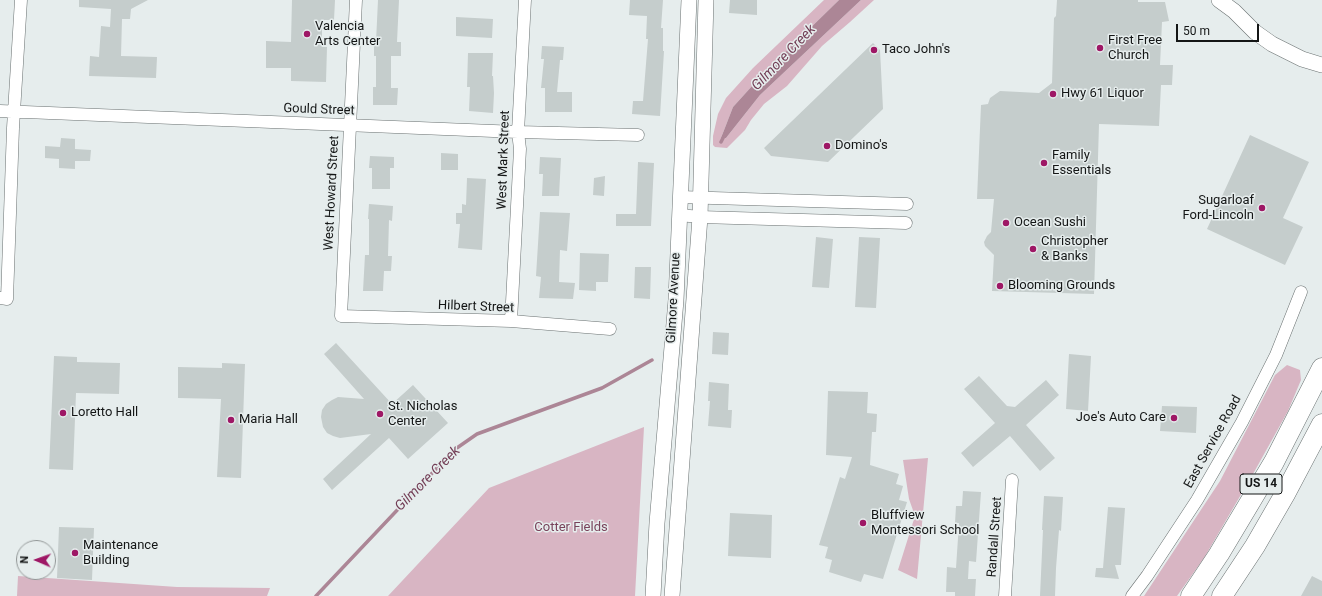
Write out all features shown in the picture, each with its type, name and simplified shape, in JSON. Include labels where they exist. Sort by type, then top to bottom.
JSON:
[{"type":"highway","name":"US 14","points":[[1192,596],[1266,475],[1322,368]]},
{"type":"highway","name":"US 14","points":[[1222,596],[1255,546],[1285,494],[1322,424]]},
{"type":"street","points":[[4,299],[21,0]]},
{"type":"street","name":"West Howard Street","points":[[340,316],[356,0]]},
{"type":"street","name":"West Mark Street","points":[[511,321],[520,149],[518,132],[525,0]]},
{"type":"street","name":"Gilmore Avenue","points":[[653,596],[657,523],[676,300],[689,0]]},
{"type":"street","name":"Gilmore Avenue","points":[[672,596],[700,217],[706,0]]},
{"type":"street","points":[[1219,0],[1234,11],[1255,32],[1272,44],[1287,53],[1322,65]]},
{"type":"street","name":"Gould Street","points":[[0,111],[518,132],[638,135]]},
{"type":"street","points":[[680,197],[906,204]]},
{"type":"street","points":[[679,215],[700,217],[906,223]]},
{"type":"street","name":"East Service Road","points":[[1132,596],[1147,576],[1197,500],[1242,422],[1276,355],[1301,292]]},
{"type":"street","name":"Hilbert Street","points":[[340,316],[511,321],[610,329]]},
{"type":"street","name":"Randall Street","points":[[1005,596],[1012,480]]},
{"type":"green space","points":[[824,0],[839,0],[762,75],[733,107],[721,138],[726,138],[760,95],[861,0],[874,0],[822,46],[787,86],[764,104],[745,130],[727,148],[715,147],[713,145],[713,136],[718,114],[726,98],[753,68]]},
{"type":"green space","points":[[1287,365],[1300,370],[1301,380],[1288,411],[1204,558],[1177,596],[1144,596],[1220,481],[1275,375]]},
{"type":"green space","name":"Cotter Fields","points":[[644,427],[635,596],[388,596],[489,488]]},
{"type":"green space","points":[[928,458],[917,579],[898,570],[915,516],[909,499],[903,460]]},
{"type":"green space","points":[[56,579],[177,587],[270,588],[267,596],[17,596],[18,580],[56,580]]},
{"type":"water","points":[[839,0],[861,0],[760,95],[726,138],[721,138],[733,107],[762,75]]},
{"type":"building","points":[[79,0],[148,0],[131,9],[130,19],[122,19],[121,56],[157,57],[156,78],[89,76],[90,56],[99,57],[101,26],[110,27],[111,9],[79,7]]},
{"type":"building","points":[[292,0],[335,0],[334,20],[322,20],[322,47],[327,47],[326,82],[291,81],[291,68],[266,68],[266,41],[291,42]]},
{"type":"building","points":[[378,0],[399,0],[397,42],[401,42],[401,56],[391,56],[391,88],[398,88],[397,105],[373,105],[373,87],[376,87],[376,56],[374,56],[374,42],[376,42]]},
{"type":"building","points":[[630,0],[663,0],[661,28],[663,28],[664,51],[660,116],[632,114],[633,101],[643,101],[648,39],[646,39],[647,16],[629,15]]},
{"type":"building","points":[[730,0],[757,0],[757,15],[729,13]]},
{"type":"building","points":[[1057,0],[1138,0],[1138,2],[1165,2],[1169,21],[1162,22],[1160,65],[1173,65],[1172,85],[1161,85],[1159,126],[1099,124],[1094,294],[992,291],[994,255],[985,246],[984,242],[991,232],[994,199],[977,199],[981,105],[988,104],[990,98],[1000,91],[1039,93],[1052,83],[1054,18],[1056,16]]},
{"type":"building","points":[[456,17],[493,19],[492,38],[456,36]]},
{"type":"building","points":[[873,43],[880,50],[883,109],[828,162],[771,156],[764,148]]},
{"type":"building","points":[[542,46],[564,47],[563,60],[560,60],[557,92],[572,92],[572,112],[545,112],[545,88],[541,88],[544,59],[541,59]]},
{"type":"building","points":[[468,53],[493,53],[493,113],[469,111],[470,87],[467,87]]},
{"type":"building","points":[[1250,135],[1309,162],[1283,218],[1303,227],[1285,265],[1207,229]]},
{"type":"building","points":[[61,138],[75,139],[75,149],[91,150],[90,161],[75,161],[75,169],[59,168],[59,159],[45,158],[45,146],[60,147]]},
{"type":"building","points":[[441,153],[458,154],[458,170],[441,170]]},
{"type":"building","points":[[370,156],[394,157],[394,168],[390,168],[390,189],[372,189],[372,168],[369,168]]},
{"type":"building","points":[[540,157],[561,158],[559,196],[542,196],[543,174],[539,174]]},
{"type":"building","points":[[638,162],[654,163],[651,226],[616,226],[616,214],[636,214]]},
{"type":"building","points":[[605,176],[604,196],[593,195],[594,178]]},
{"type":"building","points":[[467,178],[486,179],[482,250],[458,248],[460,224],[456,224],[456,213],[462,213],[462,204],[466,205]]},
{"type":"building","points":[[369,204],[393,206],[392,221],[389,220],[388,256],[392,256],[391,271],[384,271],[383,291],[363,291],[365,255],[369,255]]},
{"type":"building","points":[[540,212],[570,213],[567,251],[560,250],[559,282],[575,283],[573,299],[539,298],[541,277],[536,276]]},
{"type":"building","points":[[816,237],[833,239],[829,288],[812,287]]},
{"type":"building","points":[[859,237],[880,238],[876,308],[855,307]]},
{"type":"building","points":[[580,253],[609,254],[608,282],[596,282],[596,291],[579,290]]},
{"type":"building","points":[[635,267],[651,267],[650,299],[634,298]]},
{"type":"building","points":[[713,332],[729,333],[728,355],[712,354]]},
{"type":"building","name":"St. Nicholas Center","points":[[336,343],[392,404],[413,385],[448,423],[408,459],[389,438],[332,490],[323,479],[371,434],[340,438],[327,433],[323,427],[321,417],[322,410],[326,404],[338,397],[364,399],[324,354]]},
{"type":"building","points":[[1069,354],[1091,356],[1088,411],[1066,409]]},
{"type":"building","name":"Loretto Hall","points":[[54,356],[77,357],[77,362],[120,363],[119,394],[76,393],[73,470],[49,469]]},
{"type":"building","name":"Maria Hall","points":[[222,363],[245,364],[241,478],[217,477],[221,399],[178,398],[178,367],[222,368]]},
{"type":"building","points":[[979,376],[1007,406],[1015,407],[1046,380],[1059,395],[1026,425],[1055,458],[1040,471],[1010,436],[973,467],[961,453],[995,423],[964,389]]},
{"type":"building","points":[[709,382],[729,384],[728,410],[732,410],[731,428],[708,426],[710,401],[708,401]]},
{"type":"building","name":"Bluffview Montessori School","points":[[828,391],[868,392],[867,413],[877,414],[876,432],[872,432],[870,465],[899,474],[896,484],[903,486],[899,500],[907,502],[883,579],[864,574],[861,582],[829,572],[832,560],[825,558],[828,547],[819,545],[840,477],[845,479],[852,457],[826,455]]},
{"type":"building","points":[[1162,406],[1197,407],[1196,433],[1160,431]]},
{"type":"building","points":[[963,491],[981,492],[976,562],[969,561],[968,579],[976,579],[975,596],[955,596],[955,592],[946,592],[947,567],[956,568],[959,523],[955,523],[956,506],[962,506]]},
{"type":"building","points":[[1044,496],[1063,497],[1061,531],[1059,530],[1055,596],[1040,596]]},
{"type":"building","points":[[1108,507],[1125,508],[1121,565],[1115,565],[1119,579],[1095,577],[1096,568],[1103,568]]},
{"type":"building","points":[[730,513],[772,515],[771,558],[728,556]]},
{"type":"building","name":"Maintenance Building","points":[[59,527],[94,528],[92,580],[57,578]]},
{"type":"building","points":[[1312,576],[1322,581],[1322,596],[1301,596]]},
{"type":"waterway","name":"Gilmore Creek","points":[[721,142],[725,134]]},
{"type":"waterway","name":"Gilmore Creek","points":[[316,596],[454,450],[477,434],[602,388],[652,360]]},
{"type":"place","name":"Valencia Arts Center","points":[[307,34]]},
{"type":"place","name":"First Free Church","points":[[1100,48]]},
{"type":"place","name":"Taco John's","points":[[874,50]]},
{"type":"place","name":"Hwy 61 Liquor","points":[[1053,94]]},
{"type":"place","name":"Domino's","points":[[827,146]]},
{"type":"place","name":"Family Essentials","points":[[1044,163]]},
{"type":"place","name":"Sugarloaf Ford-Lincoln","points":[[1262,208]]},
{"type":"place","name":"Ocean Sushi","points":[[1006,223]]},
{"type":"place","name":"Christopher & Banks","points":[[1033,249]]},
{"type":"place","name":"Blooming Grounds","points":[[1000,286]]},
{"type":"place","name":"Loretto Hall","points":[[63,413]]},
{"type":"place","name":"St. Nicholas Center","points":[[380,414]]},
{"type":"place","name":"Joe's Auto Care","points":[[1174,418]]},
{"type":"place","name":"Maria Hall","points":[[231,420]]},
{"type":"place","name":"Bluffview Montessori School","points":[[863,523]]},
{"type":"place","name":"Maintenance Building","points":[[75,553]]}]
